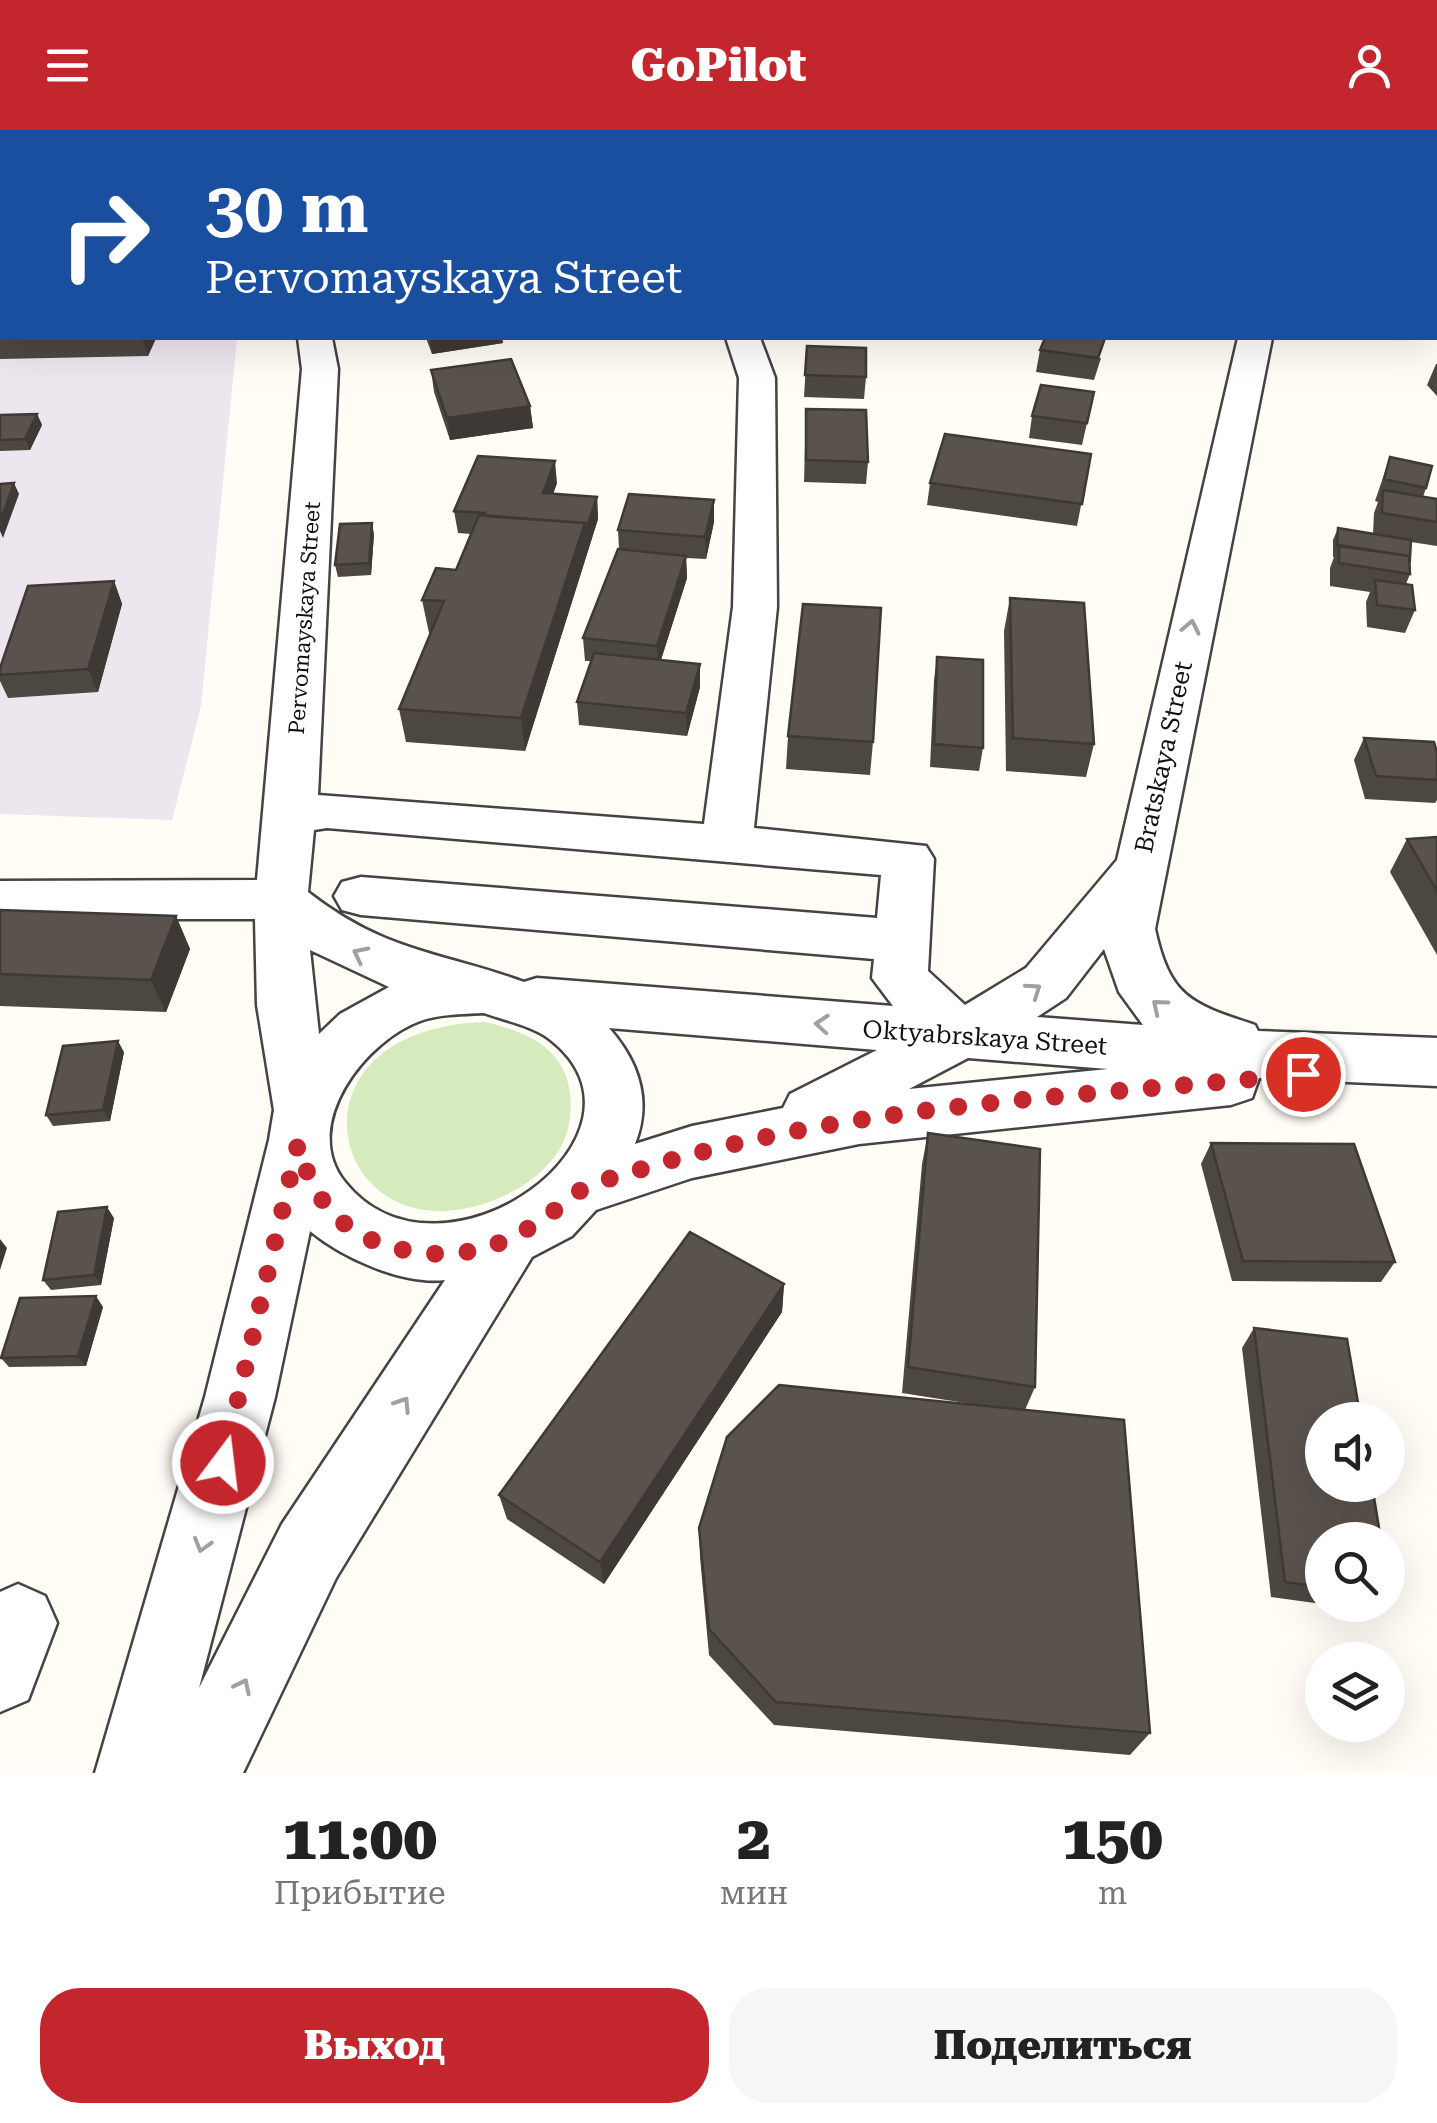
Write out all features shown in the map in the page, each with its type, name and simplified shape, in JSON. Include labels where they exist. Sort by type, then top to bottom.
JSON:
[{"type":"street","name":"Pervomayskaya Street","points":[[300,1126],[286,1005],[281,899],[320,369],[315,340]]},
{"type":"street","points":[[727,844],[756,607],[757,378],[744,340]]},
{"type":"street","name":"Bratskaya Street","points":[[1254,340],[1128,929],[1135,970],[1156,1007],[1223,1038],[1316,1059]]},
{"type":"street","points":[[290,815],[327,812],[908,859],[900,978],[959,1035]]},
{"type":"street","points":[[764,1137],[959,1035],[1046,982],[1138,869]]},
{"type":"street","points":[[362,896],[903,941]]},
{"type":"street","points":[[0,900],[281,899],[324,935],[391,969],[511,995],[571,1020],[599,1048],[614,1084],[615,1124],[600,1165],[582,1188],[531,1230],[480,1249],[426,1253],[374,1242],[333,1217],[307,1181],[300,1126]]},
{"type":"street","points":[[136,1773],[240,1397],[300,1126],[322,1067],[354,1034],[394,1008],[425,998],[511,995]]},
{"type":"street","name":"Oktyabrskaya Street","points":[[511,995],[959,1035],[1316,1059],[1423,1062]]},
{"type":"street","points":[[582,1188],[692,1152],[860,1119],[1013,1100],[1423,1062]]},
{"type":"street","points":[[200,1773],[309,1551],[509,1238]]},
{"type":"shaded area","points":[[0,340],[237,340],[201,706],[172,820],[0,814]]},
{"type":"green space","points":[[485,1022],[524,1034],[552,1054],[562,1067],[571,1102],[561,1147],[536,1176],[506,1195],[447,1211],[399,1203],[366,1177],[349,1141],[350,1101],[372,1063],[416,1035]]},
{"type":"building","points":[[1044,340],[1104,340],[1098,358],[1040,350]]},
{"type":"building","points":[[807,346],[866,348],[866,377],[805,375]]},
{"type":"building","points":[[511,359],[530,406],[447,418],[431,370]]},
{"type":"building","points":[[1041,385],[1094,392],[1087,423],[1032,416]]},
{"type":"building","points":[[806,409],[866,410],[868,462],[806,460]]},
{"type":"building","points":[[37,414],[25,439],[0,440],[0,415]]},
{"type":"building","points":[[945,434],[1091,454],[1082,504],[930,483]]},
{"type":"building","points":[[478,456],[555,461],[543,493],[597,497],[585,532],[585,523],[454,511]]},
{"type":"building","points":[[1390,457],[1432,466],[1426,488],[1384,479]]},
{"type":"building","points":[[14,483],[0,522],[0,484]]},
{"type":"building","points":[[1383,490],[1437,499],[1437,522],[1382,513]]},
{"type":"building","points":[[629,494],[714,500],[705,537],[618,530]]},
{"type":"building","points":[[479,515],[585,523],[521,718],[399,709],[444,601],[422,600],[436,568],[456,570]]},
{"type":"building","points":[[372,523],[369,563],[335,565],[340,524]]},
{"type":"building","points":[[1338,528],[1411,540],[1410,558],[1337,546]]},
{"type":"building","points":[[1339,545],[1409,556],[1410,574],[1339,563]]},
{"type":"building","points":[[618,549],[686,556],[657,646],[583,638]]},
{"type":"building","points":[[1375,580],[1412,585],[1415,610],[1377,605]]},
{"type":"building","points":[[114,581],[88,669],[0,675],[28,586]]},
{"type":"building","points":[[1010,598],[1084,603],[1094,744],[1013,738]]},
{"type":"building","points":[[803,604],[881,608],[873,742],[788,736]]},
{"type":"building","points":[[594,653],[700,664],[686,713],[577,702]]},
{"type":"building","points":[[937,657],[983,660],[983,748],[934,744]]},
{"type":"building","points":[[1364,738],[1434,742],[1437,780],[1376,776]]},
{"type":"building","points":[[1437,837],[1437,891],[1407,839]]},
{"type":"building","points":[[0,910],[176,916],[151,980],[0,974]]},
{"type":"building","points":[[118,1041],[103,1110],[46,1115],[63,1046]]},
{"type":"building","points":[[928,1133],[1040,1149],[1035,1387],[908,1367]]},
{"type":"building","points":[[1211,1143],[1354,1144],[1395,1262],[1243,1261]]},
{"type":"building","points":[[107,1207],[94,1275],[43,1280],[58,1212]]},
{"type":"building","points":[[690,1232],[784,1284],[600,1562],[499,1495]]},
{"type":"building","points":[[96,1296],[78,1356],[1,1358],[20,1298]]},
{"type":"building","points":[[1254,1328],[1347,1339],[1358,1402],[1305,1402],[1305,1502],[1375,1502],[1378,1522],[1305,1522],[1305,1585],[1285,1582]]},
{"type":"building","points":[[779,1385],[1124,1420],[1150,1733],[776,1702],[709,1629],[699,1528],[727,1437]]},
{"type":"route","points":[[223,1463],[298,1144],[307,1181],[333,1217],[374,1242],[426,1253],[480,1249],[531,1230],[570,1202],[582,1188],[692,1152],[777,1134],[860,1119],[1013,1100],[1303,1074]]}]
